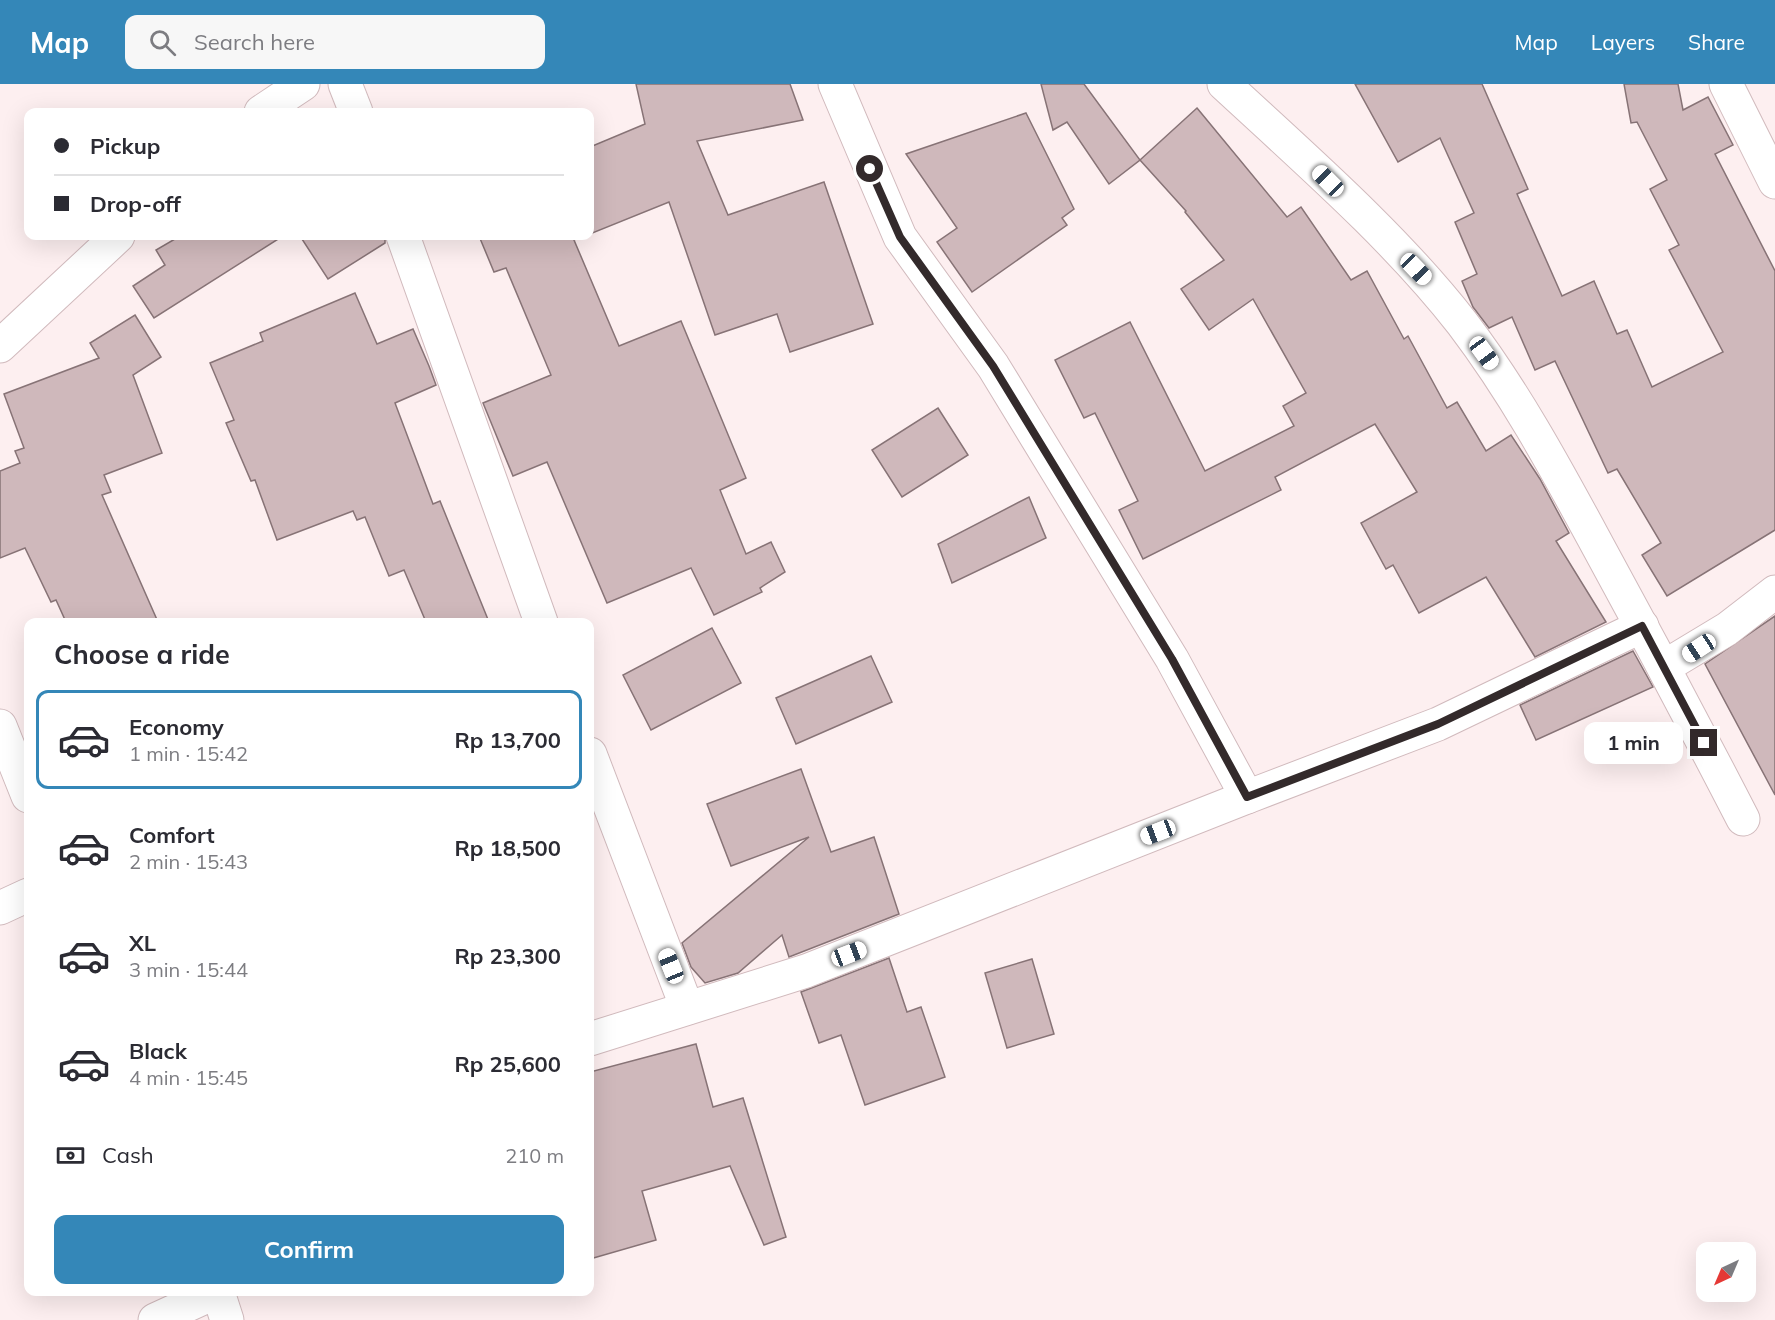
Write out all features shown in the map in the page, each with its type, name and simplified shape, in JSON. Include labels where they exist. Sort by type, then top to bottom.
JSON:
[{"type":"street","points":[[267,108],[303,84]]},
{"type":"street","points":[[345,84],[354,108]]},
{"type":"street","points":[[835,84],[900,237],[993,366],[1172,659],[1247,797]]},
{"type":"street","points":[[1224,84],[1429,282],[1462,324],[1532,426],[1642,626],[1743,819]]},
{"type":"street","points":[[1726,84],[1775,182]]},
{"type":"street","points":[[0,346],[114,240]]},
{"type":"street","points":[[404,240],[540,618]]},
{"type":"street","points":[[1664,667],[1728,629],[1775,592]]},
{"type":"street","points":[[594,1039],[806,971],[1438,724],[1642,626]]},
{"type":"street","points":[[0,726],[24,784]]},
{"type":"street","points":[[594,764],[687,1008]]},
{"type":"street","points":[[0,908],[24,897]]},
{"type":"street","points":[[155,1320],[208,1296]]},
{"type":"street","points":[[218,1296],[227,1320]]},
{"type":"building","points":[[636,84],[790,84],[803,120],[697,141],[728,215],[824,182],[873,324],[790,352],[777,314],[715,335],[669,202],[594,232],[594,145],[645,124]]},
{"type":"building","points":[[1041,84],[1084,84],[1140,160],[1109,184],[1067,122],[1053,130]]},
{"type":"building","points":[[1355,84],[1482,84],[1528,189],[1517,194],[1562,296],[1594,281],[1617,334],[1627,330],[1652,387],[1723,352],[1669,250],[1679,245],[1650,189],[1667,180],[1637,122],[1631,123],[1624,84],[1678,84],[1683,110],[1708,97],[1733,145],[1715,154],[1775,271],[1775,530],[1667,596],[1642,555],[1661,543],[1617,469],[1608,473],[1555,361],[1535,370],[1512,317],[1489,328],[1473,307],[1462,281],[1477,274],[1455,222],[1474,213],[1440,138],[1398,162]]},
{"type":"building","points":[[1197,108],[1287,217],[1301,207],[1351,280],[1367,271],[1404,339],[1408,336],[1447,408],[1457,402],[1486,451],[1511,435],[1540,479],[1569,533],[1556,541],[1606,622],[1535,657],[1486,577],[1419,613],[1393,565],[1386,569],[1361,523],[1417,492],[1375,424],[1275,477],[1281,490],[1143,559],[1119,510],[1138,501],[1095,413],[1084,418],[1055,360],[1130,322],[1205,471],[1294,426],[1283,406],[1306,393],[1253,299],[1209,330],[1181,289],[1224,260],[1186,211],[1140,160]]},
{"type":"building","points":[[1026,113],[1074,209],[1062,218],[1067,225],[972,292],[937,242],[957,228],[906,154]]},
{"type":"building","points":[[173,240],[277,240],[154,318],[133,286],[165,265],[156,250]]},
{"type":"building","points":[[303,240],[385,240],[385,243],[328,279]]},
{"type":"building","points":[[481,240],[574,240],[619,346],[681,321],[746,478],[720,490],[746,554],[771,542],[785,572],[760,588],[762,592],[714,615],[691,568],[607,603],[547,462],[513,476],[483,403],[551,375],[506,268],[494,272]]},
{"type":"building","points":[[355,293],[377,344],[413,329],[436,385],[395,403],[433,504],[440,501],[487,618],[424,618],[404,570],[389,576],[365,517],[357,520],[353,511],[277,540],[255,480],[251,481],[226,423],[234,420],[210,363],[263,341],[260,333]]},
{"type":"building","points":[[135,315],[161,357],[133,375],[162,453],[104,475],[111,492],[102,495],[156,618],[64,618],[56,600],[51,602],[25,548],[0,558],[0,471],[20,463],[15,451],[24,448],[4,394],[99,358],[90,343]]},
{"type":"building","points":[[938,408],[968,455],[902,497],[872,450]]},
{"type":"building","points":[[1029,497],[1046,538],[952,583],[938,544]]},
{"type":"building","points":[[1775,616],[1775,795],[1705,664]]},
{"type":"building","points":[[712,628],[741,683],[651,730],[623,675]]},
{"type":"building","points":[[1633,651],[1653,687],[1536,740],[1520,705]]},
{"type":"building","points":[[871,656],[892,702],[796,744],[776,698]]},
{"type":"building","points":[[801,769],[831,852],[874,837],[899,914],[789,957],[782,935],[738,973],[705,983],[691,967],[682,943],[809,837],[731,866],[707,804]]},
{"type":"building","points":[[889,958],[907,1012],[921,1007],[945,1077],[865,1105],[841,1035],[819,1043],[801,992]]},
{"type":"building","points":[[1032,959],[1054,1034],[1007,1048],[985,973]]},
{"type":"building","points":[[696,1044],[713,1107],[743,1098],[786,1237],[764,1245],[730,1166],[642,1191],[656,1240],[594,1258],[594,1071]]},
{"type":"route","points":[[870,169],[900,237],[993,366],[1172,659],[1247,797],[1438,724],[1642,626],[1704,743]]}]
